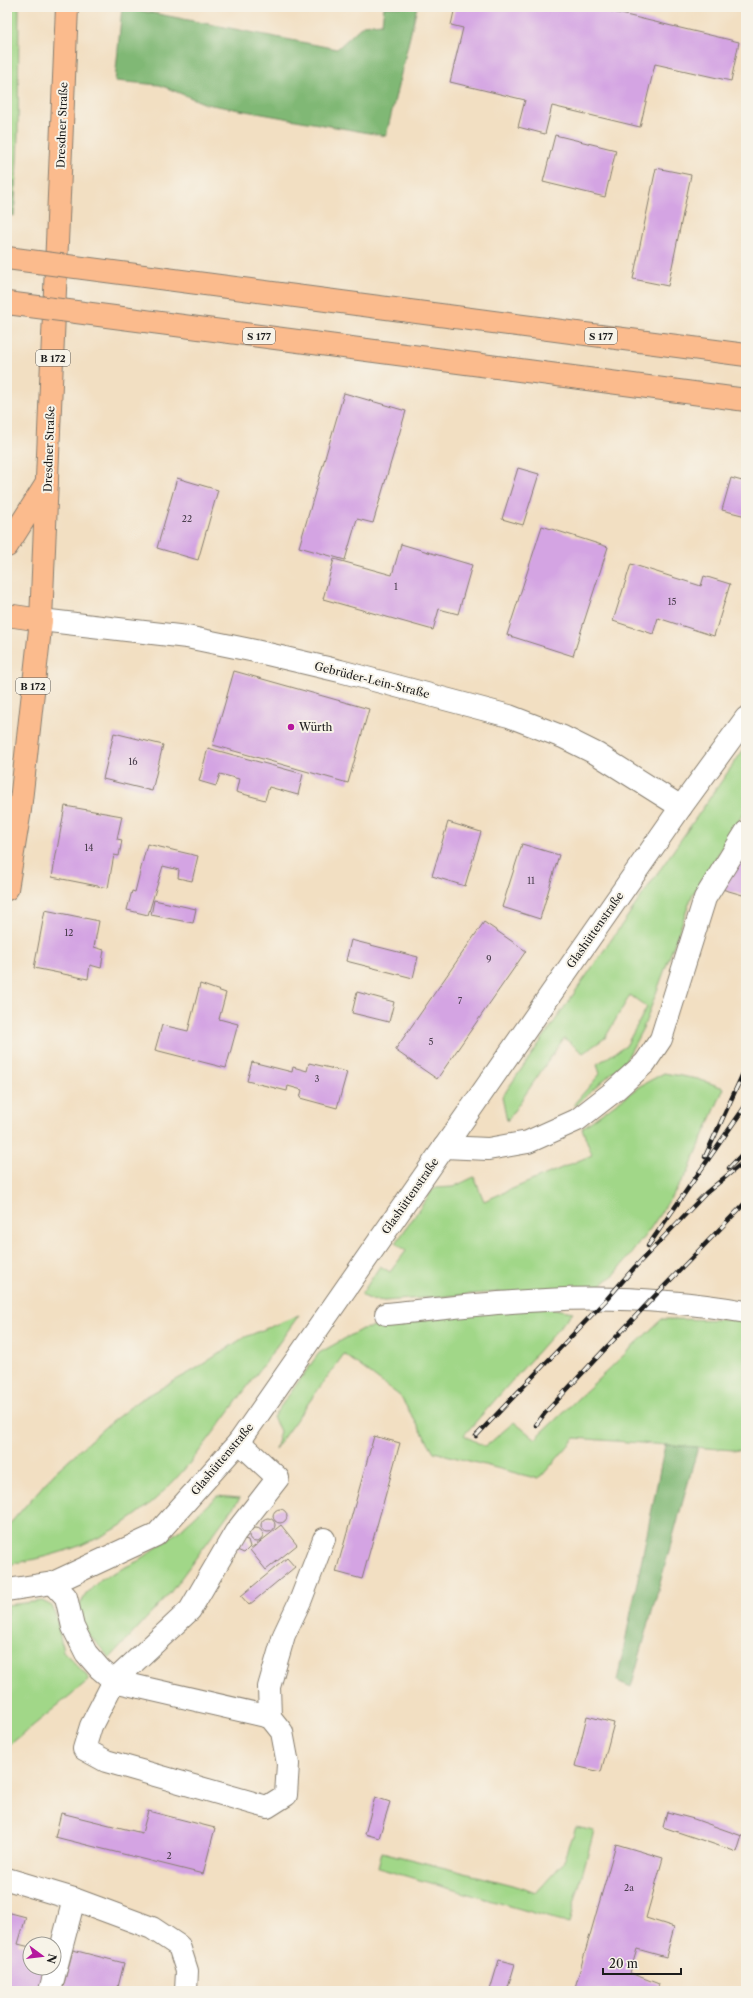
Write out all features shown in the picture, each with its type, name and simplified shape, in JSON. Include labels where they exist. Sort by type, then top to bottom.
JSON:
[{"type":"main road","name":"Dresdner Straße","points":[[7,889],[20,810],[41,620],[67,7]]},
{"type":"main road","name":"S 177","points":[[7,258],[746,355]]},
{"type":"main road","name":"S 177","points":[[7,303],[746,400]]},
{"type":"main road","points":[[7,546],[47,483]]},
{"type":"main road","points":[[7,615],[41,620]]},
{"type":"street","name":"Gebrüder-Lein-Straße","points":[[41,620],[187,637],[255,651],[347,673],[509,716],[563,737],[596,754],[681,807]]},
{"type":"street","name":"Glashüttenstraße","points":[[7,1590],[53,1583],[156,1535],[239,1442],[681,807],[746,718]]},
{"type":"street","points":[[444,1147],[488,1149],[528,1142],[577,1120],[614,1092],[645,1063],[661,1039],[705,898],[746,832]]},
{"type":"street","points":[[386,1314],[498,1303],[607,1298],[694,1304],[746,1312]]},
{"type":"street","points":[[239,1442],[278,1478],[236,1534],[190,1610],[114,1681],[91,1726],[84,1749],[106,1761],[268,1807],[286,1795],[288,1764],[282,1732],[270,1717],[269,1687],[284,1635],[301,1599],[324,1539]]},
{"type":"street","points":[[53,1583],[66,1597],[73,1627],[86,1653],[100,1669],[114,1681],[270,1717]]},
{"type":"street","points":[[7,1879],[74,1899],[152,1928],[178,1946],[188,1971],[186,1991]]},
{"type":"street","points":[[50,1991],[74,1899]]},
{"type":"green space","points":[[7,7],[19,7],[16,183],[7,174]]},
{"type":"green space","points":[[122,7],[337,49],[363,25],[382,23],[384,7],[417,7],[386,136],[206,104],[160,85],[115,81]]},
{"type":"green space","points":[[7,174],[16,183],[14,216],[7,215]]},
{"type":"green space","points":[[746,746],[746,809],[692,896],[644,1026],[626,1060],[575,1106],[574,1104],[600,1074],[597,1064],[626,1046],[647,1007],[630,995],[605,1038],[583,1053],[564,1038],[507,1121],[502,1097]]},
{"type":"green space","points":[[664,1073],[698,1079],[724,1088],[688,1172],[650,1229],[616,1273],[586,1297],[499,1292],[384,1301],[370,1299],[361,1295],[380,1266],[390,1272],[406,1251],[396,1243],[434,1188],[453,1187],[474,1177],[484,1201],[592,1155],[582,1128],[640,1086]]},
{"type":"green space","points":[[543,1307],[573,1312],[464,1435],[485,1447],[514,1422],[535,1439],[662,1319],[742,1320],[746,1322],[746,1451],[575,1438],[539,1479],[434,1452],[400,1396],[344,1354],[275,1449],[280,1431],[273,1417],[319,1353],[362,1329],[501,1309]]},
{"type":"green space","points":[[299,1315],[196,1456],[170,1485],[142,1511],[99,1538],[69,1550],[7,1565],[7,1527],[54,1473],[105,1427],[138,1401],[194,1370],[243,1338]]},
{"type":"green space","points":[[665,1445],[698,1447],[631,1687],[617,1681]]},
{"type":"green space","points":[[217,1496],[240,1498],[170,1593],[110,1658],[88,1634],[77,1610],[86,1594],[101,1579],[140,1560],[180,1530]]},
{"type":"green space","points":[[42,1601],[52,1606],[56,1616],[63,1651],[90,1679],[7,1747],[7,1605]]},
{"type":"green space","points":[[576,1827],[594,1831],[569,1923],[378,1868],[382,1852],[512,1885],[536,1893],[563,1863]]},
{"type":"building","points":[[455,7],[592,7],[739,42],[731,81],[655,64],[640,127],[552,106],[545,134],[518,127],[525,100],[450,82],[463,28],[451,25]]},
{"type":"building","points":[[555,135],[616,150],[605,197],[543,182]]},
{"type":"building","points":[[656,168],[691,175],[668,286],[633,279]]},
{"type":"building","points":[[344,393],[406,411],[373,523],[357,519],[345,560],[299,547]]},
{"type":"building","points":[[518,468],[539,474],[523,525],[502,519]]},
{"type":"building","points":[[177,478],[218,490],[198,560],[157,548]]},
{"type":"building","points":[[731,478],[746,482],[746,516],[722,510]]},
{"type":"building","points":[[542,526],[608,547],[573,656],[507,635]]},
{"type":"building","points":[[401,544],[472,565],[458,614],[439,609],[433,630],[323,599],[334,559],[392,575]]},
{"type":"building","points":[[631,564],[701,586],[704,576],[730,584],[714,636],[658,618],[653,634],[613,621]]},
{"type":"building","name":"Würth","points":[[234,671],[369,709],[348,783],[213,745]]},
{"type":"building","points":[[114,733],[163,745],[152,791],[103,779]]},
{"type":"building","points":[[208,748],[303,774],[298,795],[269,787],[265,800],[236,792],[239,779],[220,774],[216,786],[199,781]]},
{"type":"building","points":[[65,806],[122,816],[117,839],[122,840],[119,856],[114,855],[108,888],[52,877]]},
{"type":"building","points":[[448,822],[481,832],[465,886],[432,876]]},
{"type":"building","points":[[746,841],[746,896],[715,887]]},
{"type":"building","points":[[147,844],[198,856],[192,881],[178,878],[179,870],[163,866],[148,915],[127,910],[132,891],[135,892]]},
{"type":"building","points":[[522,844],[559,855],[540,919],[502,907]]},
{"type":"building","points":[[154,900],[196,909],[193,923],[151,915]]},
{"type":"building","points":[[45,910],[99,921],[94,947],[104,950],[101,968],[90,965],[88,979],[34,968]]},
{"type":"building","points":[[484,922],[526,951],[437,1079],[395,1050]]},
{"type":"building","points":[[351,940],[418,957],[413,978],[346,961]]},
{"type":"building","points":[[200,984],[226,993],[219,1019],[238,1024],[226,1068],[155,1050],[162,1025],[188,1031]]},
{"type":"building","points":[[357,992],[394,1002],[389,1022],[352,1013]]},
{"type":"building","points":[[252,1062],[292,1072],[293,1067],[307,1071],[309,1063],[347,1072],[337,1108],[300,1098],[302,1090],[288,1086],[287,1091],[247,1081]]},
{"type":"building","points":[[374,1436],[400,1443],[362,1579],[336,1572]]},
{"type":"building","points":[[280,1509],[285,1511],[287,1516],[285,1521],[280,1523],[275,1521],[273,1516],[275,1511]]},
{"type":"building","points":[[268,1518],[273,1520],[275,1525],[273,1530],[268,1532],[263,1530],[261,1525],[263,1520]]},
{"type":"building","points":[[281,1525],[297,1545],[266,1570],[250,1550]]},
{"type":"building","points":[[256,1528],[261,1530],[263,1535],[261,1540],[256,1542],[251,1540],[249,1535],[251,1530]]},
{"type":"building","points":[[244,1539],[248,1540],[250,1547],[244,1553],[237,1550]]},
{"type":"building","points":[[287,1558],[295,1567],[249,1605],[241,1596]]},
{"type":"building","points":[[587,1716],[614,1723],[601,1772],[575,1766]]},
{"type":"building","points":[[375,1797],[390,1802],[379,1838],[365,1834]]},
{"type":"building","points":[[148,1811],[215,1828],[203,1874],[55,1837],[61,1813],[142,1833]]},
{"type":"building","points":[[667,1812],[694,1819],[742,1836],[737,1852],[663,1827]]},
{"type":"building","points":[[616,1844],[663,1858],[646,1918],[674,1927],[666,1957],[637,1949],[630,1973],[659,1984],[657,1991],[574,1991]]},
{"type":"building","points":[[7,1912],[26,1917],[18,1944],[22,1945],[22,1976],[48,1976],[44,1991],[25,1991],[7,1986]]},
{"type":"building","points":[[73,1950],[124,1963],[117,1991],[62,1991]]},
{"type":"building","points":[[499,1960],[515,1964],[507,1991],[490,1990]]},
{"type":"railway","points":[[705,1157],[746,1067]]},
{"type":"railway","points":[[648,1246],[746,1105]]},
{"type":"railway","points":[[729,1168],[746,1150]]},
{"type":"railway","points":[[476,1436],[706,1193],[746,1160]]},
{"type":"railway","points":[[536,1425],[545,1413],[649,1302],[746,1202]]},
{"type":"place","name":"Würth","points":[[291,727]]}]
